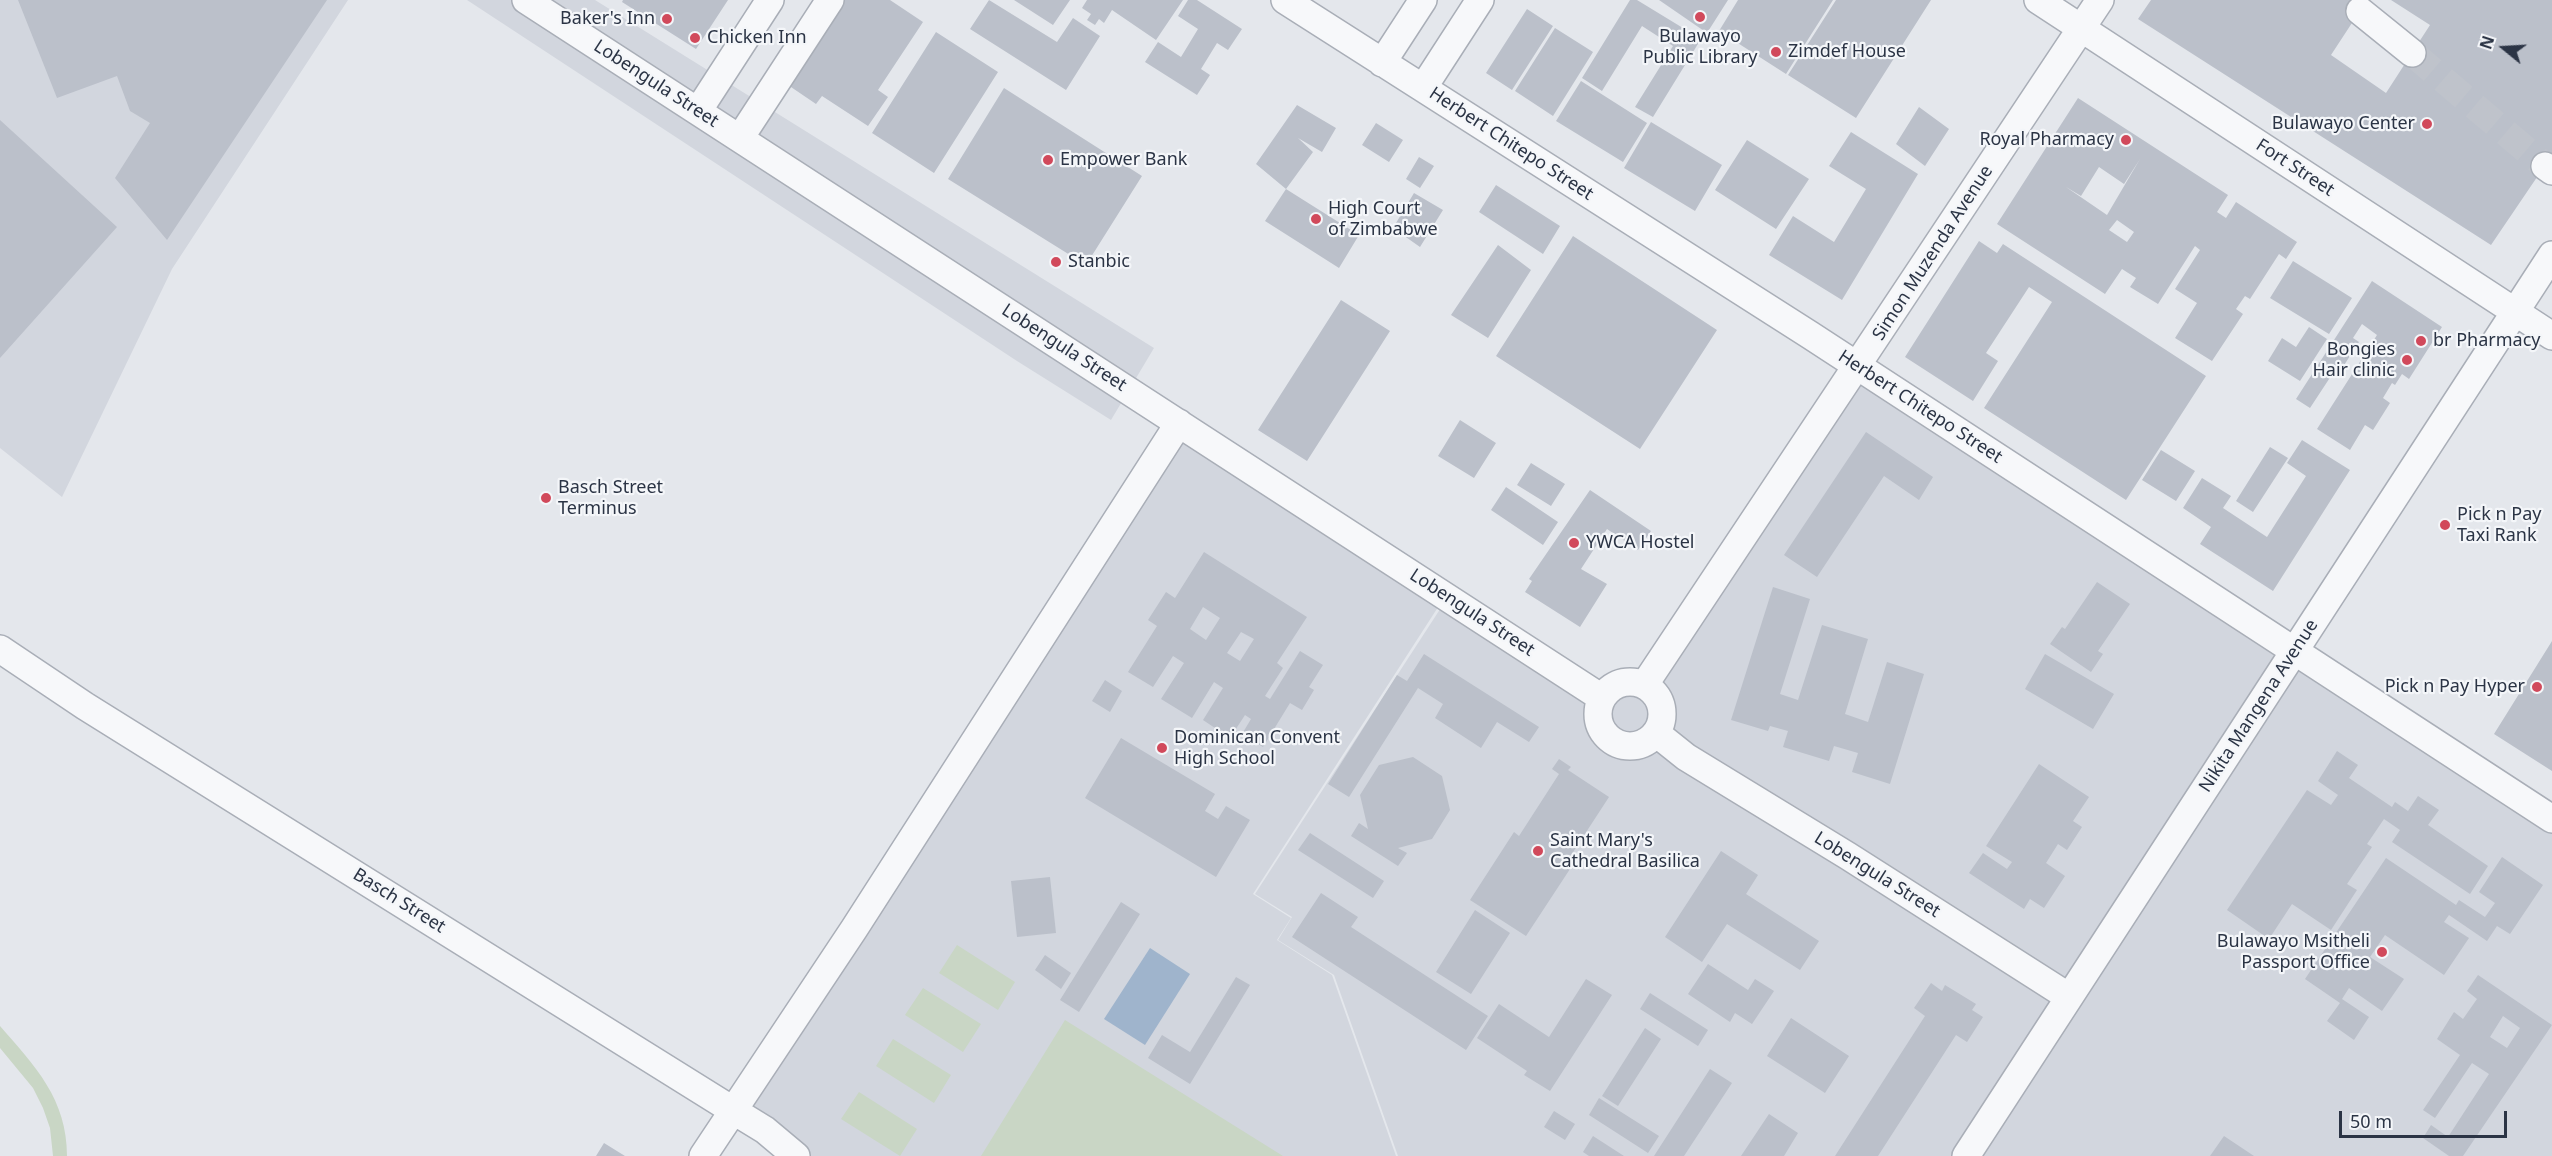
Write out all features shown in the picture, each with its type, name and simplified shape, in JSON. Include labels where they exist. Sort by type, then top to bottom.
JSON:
[{"type":"street","name":"Lobengula Street","points":[[526,0],[1602,698]]},
{"type":"street","points":[[698,111],[770,0]]},
{"type":"street","points":[[740,138],[830,0]]},
{"type":"street","name":"Herbert Chitepo Street","points":[[1285,0],[1858,366],[2552,819]]},
{"type":"street","points":[[1382,63],[1423,0]]},
{"type":"street","points":[[1423,88],[1480,0]]},
{"type":"street","name":"Fort Street","points":[[2038,0],[2552,336]]},
{"type":"street","name":"Simon Muzenda Avenue","points":[[1645,684],[2100,0]]},
{"type":"street","points":[[2360,11],[2412,53]]},
{"type":"street","name":"Nikita Mangena Avenue","points":[[1966,1156],[2552,255]]},
{"type":"street","points":[[703,1156],[854,929],[1179,423]]},
{"type":"street","name":"Basch Street","points":[[0,649],[85,706],[765,1130],[796,1156]]},
{"type":"street","points":[[1632,681],[1645,684],[1655,693],[1662,706],[1662,720],[1656,733],[1646,742],[1632,746],[1618,744],[1607,736],[1600,725],[1597,711],[1602,698],[1610,688],[1620,682],[1632,681]]},
{"type":"street","name":"Lobengula Street","points":[[1656,733],[1686,757],[1848,855],[2069,997]]},
{"type":"shaded area","points":[[0,0],[348,0],[172,269],[62,497],[0,448]]},
{"type":"shaded area","points":[[467,0],[595,0],[1154,348],[1111,420],[1017,361]]},
{"type":"shaded area","points":[[1862,368],[2552,825],[2552,1156],[1398,1156],[1334,975],[1278,940],[1292,917],[1255,894],[1446,600],[1612,690],[1622,685],[1633,684]]},
{"type":"shaded area","name":"Dominican Convent High School","points":[[1181,430],[1442,601],[1253,894],[1291,918],[1277,940],[1332,975],[1396,1156],[802,1156],[744,1108]]},
{"type":"green space","points":[[957,945],[1015,982],[998,1010],[939,973]]},
{"type":"green space","points":[[923,988],[981,1024],[963,1052],[905,1015]]},
{"type":"green space","points":[[1065,1020],[1283,1156],[981,1156]]},
{"type":"green space","points":[[0,1026],[37,1070],[55,1100],[66,1136],[67,1156],[53,1156],[50,1128],[43,1108],[33,1088],[0,1048]]},
{"type":"green space","points":[[893,1039],[951,1075],[934,1103],[876,1066]]},
{"type":"green space","points":[[859,1092],[917,1129],[900,1156],[841,1119]]},
{"type":"water","points":[[1150,948],[1190,974],[1145,1045],[1104,1019]]},
{"type":"building","points":[[18,0],[327,0],[167,240],[115,178],[150,123],[130,111],[117,76],[57,98]]},
{"type":"building","points":[[623,0],[728,0],[696,49],[622,2]]},
{"type":"building","points":[[844,0],[890,0],[923,22],[878,90],[888,97],[868,126],[822,96],[816,104],[788,85]]},
{"type":"building","points":[[989,0],[1057,42],[1073,18],[1100,36],[1066,90],[970,29]]},
{"type":"building","points":[[1014,0],[1070,0],[1053,25]]},
{"type":"building","points":[[1087,0],[1183,0],[1156,40],[1112,10],[1104,23],[1099,19],[1095,25],[1087,20],[1091,14],[1082,8]]},
{"type":"building","points":[[1188,0],[1197,0],[1242,29],[1228,50],[1217,43],[1201,69],[1210,75],[1197,95],[1145,62],[1158,42],[1181,57],[1198,29],[1178,16]]},
{"type":"building","points":[[1630,0],[1637,0],[1701,39],[1653,117],[1635,107],[1673,46],[1642,26],[1602,91],[1582,78]]},
{"type":"building","name":"Bulawayo Public Library","points":[[1659,0],[1728,0],[1707,33]]},
{"type":"building","name":"Zimdef House","points":[[1738,0],[1833,0],[1786,74],[1719,31]]},
{"type":"building","points":[[1836,0],[1931,0],[1856,118],[1788,75]]},
{"type":"building","name":"Bulawayo Center","points":[[2151,0],[2367,0],[2331,55],[2386,93],[2430,25],[2391,0],[2552,0],[2552,155],[2491,245],[2138,19]]},
{"type":"building","points":[[1527,9],[1553,26],[1512,90],[1486,73]]},
{"type":"building","points":[[1555,28],[1593,52],[1553,116],[1515,91]]},
{"type":"building","points":[[936,32],[998,72],[934,173],[872,133]]},
{"type":"building","points":[[1581,81],[1647,123],[1623,162],[1556,121]]},
{"type":"building","points":[[1004,88],[1142,176],[1086,265],[948,179]]},
{"type":"building","points":[[2078,98],[2228,195],[2217,212],[2226,218],[2236,202],[2297,242],[2286,259],[2279,254],[2250,299],[2245,296],[2236,309],[2243,314],[2212,361],[2175,338],[2197,303],[2175,289],[2200,250],[2195,246],[2158,304],[2130,287],[2136,278],[2122,269],[2105,294],[1997,224]],"holes":[[[2140,159],[2107,215],[2066,187],[2081,196],[2099,167],[2124,184]],[[2117,220],[2134,232],[2127,242],[2109,230]]]},
{"type":"building","points":[[1297,105],[1336,128],[1322,152],[1298,138],[1313,152],[1286,189],[1256,164]]},
{"type":"building","points":[[1919,107],[1949,129],[1925,166],[1896,144]]},
{"type":"building","points":[[0,120],[117,227],[0,358]]},
{"type":"building","points":[[1651,122],[1722,165],[1695,211],[1624,168]]},
{"type":"building","points":[[1376,123],[1403,140],[1389,162],[1362,145]]},
{"type":"building","points":[[1851,132],[1918,174],[1842,300],[1769,255],[1793,216],[1834,242],[1866,189],[1829,166]]},
{"type":"building","points":[[1747,140],[1809,179],[1776,229],[1715,190]]},
{"type":"building","points":[[1419,157],[1434,166],[1420,188],[1406,179]]},
{"type":"building","points":[[1496,185],[1560,226],[1543,254],[1479,212]]},
{"type":"building","points":[[1286,189],[1359,235],[1339,268],[1265,221]]},
{"type":"building","points":[[1414,193],[1443,210],[1420,247],[1393,228]]},
{"type":"building","points":[[1573,236],[1717,330],[1640,449],[1496,356]]},
{"type":"building","points":[[1979,241],[1997,253],[2003,244],[2206,376],[2126,500],[1984,408],[2052,302],[2029,287],[1986,353],[1998,361],[1973,401],[1905,357]]},
{"type":"building","points":[[1498,245],[1531,270],[1488,338],[1451,315]]},
{"type":"building","points":[[2293,261],[2352,298],[2329,334],[2270,298]]},
{"type":"building","points":[[2372,281],[2442,327],[2409,379],[2402,374],[2395,385],[2392,383],[2383,398],[2390,403],[2373,430],[2365,425],[2350,450],[2317,429],[2377,335],[2362,324],[2353,338],[2359,342],[2337,376],[2333,373],[2310,408],[2296,399]]},
{"type":"building","points":[[1341,300],[1390,331],[1307,461],[1258,430]]},
{"type":"building","points":[[2309,327],[2327,339],[2300,381],[2268,361],[2282,338],[2296,347]]},
{"type":"building","points":[[1460,420],[1496,443],[1474,478],[1438,456]]},
{"type":"building","points":[[1866,432],[1933,477],[1919,500],[1884,476],[1817,577],[1784,555]]},
{"type":"building","points":[[2302,440],[2350,470],[2273,591],[2200,544],[2211,527],[2183,508],[2202,478],[2231,496],[2223,508],[2267,537],[2306,476],[2287,463]]},
{"type":"building","points":[[2270,447],[2288,458],[2253,512],[2236,501]]},
{"type":"building","points":[[2161,450],[2195,471],[2176,501],[2142,480]]},
{"type":"building","points":[[1531,463],[1565,484],[1551,506],[1517,485]]},
{"type":"building","points":[[1506,487],[1558,522],[1543,545],[1491,510]]},
{"type":"building","points":[[1590,490],[1651,531],[1638,550],[1607,529],[1581,569],[1607,584],[1580,627],[1525,592],[1532,581],[1529,579]]},
{"type":"building","points":[[1204,552],[1307,617],[1277,663],[1283,668],[1265,696],[1270,699],[1300,651],[1323,665],[1309,687],[1314,690],[1302,710],[1290,703],[1263,747],[1242,734],[1251,719],[1245,715],[1230,738],[1203,720],[1223,688],[1214,682],[1192,718],[1161,699],[1184,663],[1173,656],[1153,687],[1128,672],[1157,626],[1148,620],[1166,592],[1175,598]],"holes":[[[1203,607],[1220,618],[1206,640],[1190,629]],[[1241,632],[1254,639],[1240,661],[1227,653]]]},
{"type":"building","points":[[2097,582],[2130,604],[2098,651],[2103,654],[2091,672],[2050,644],[2062,627],[2065,629]]},
{"type":"building","points":[[1773,587],[1810,599],[1780,694],[1798,700],[1822,625],[1868,639],[1845,714],[1868,722],[1887,662],[1924,674],[1890,784],[1852,772],[1858,753],[1834,746],[1829,761],[1783,747],[1788,731],[1770,726],[1768,731],[1731,720]]},
{"type":"building","name":"Pick n Pay Hyper","points":[[2552,641],[2552,771],[2494,734]]},
{"type":"building","points":[[1424,654],[1539,727],[1529,742],[1497,722],[1481,748],[1435,718],[1443,704],[1418,688],[1349,797],[1328,784],[1397,675],[1407,681]]},
{"type":"building","points":[[2045,654],[2114,694],[2093,729],[2025,689]]},
{"type":"building","points":[[1105,680],[1122,691],[1110,712],[1092,701]]},
{"type":"building","points":[[1121,738],[1215,794],[1205,811],[1218,819],[1226,806],[1250,820],[1216,877],[1085,798]]},
{"type":"building","points":[[2337,751],[2358,765],[2349,778],[2392,807],[2395,802],[2408,811],[2418,796],[2439,810],[2428,825],[2488,866],[2470,894],[2392,842],[2400,830],[2384,819],[2367,844],[2372,847],[2347,884],[2357,890],[2331,930],[2292,904],[2269,939],[2227,910],[2307,790],[2331,805],[2338,795],[2318,781]]},
{"type":"building","points":[[1413,757],[1442,776],[1450,810],[1432,839],[1398,848],[1407,853],[1398,866],[1351,836],[1359,823],[1368,829],[1360,795],[1379,765]]},
{"type":"building","name":"Saint Mary's Cathedral Basilica","points":[[1559,759],[1571,767],[1568,770],[1609,797],[1564,866],[1570,869],[1526,936],[1470,900],[1514,832],[1519,836],[1559,774],[1552,769]]},
{"type":"building","points":[[2039,764],[2089,797],[2073,821],[2082,827],[2067,850],[2058,844],[2046,863],[2065,876],[2044,908],[2030,899],[2024,909],[1969,873],[1983,853],[2007,869],[2012,862],[1986,846]]},
{"type":"building","points":[[1310,833],[1384,881],[1373,898],[1298,850]]},
{"type":"building","points":[[1721,851],[1758,875],[1746,894],[1819,941],[1800,970],[1727,924],[1702,962],[1665,937]]},
{"type":"building","points":[[2502,857],[2543,885],[2510,934],[2497,926],[2487,941],[2449,915],[2444,922],[2469,938],[2444,975],[2385,935],[2370,957],[2404,979],[2382,1011],[2349,988],[2342,999],[2369,1017],[2354,1040],[2327,1021],[2340,1003],[2305,979],[2386,858],[2456,905],[2459,900],[2485,917],[2495,903],[2479,892]]},
{"type":"building","points":[[1050,877],[1056,933],[1017,937],[1011,881]]},
{"type":"building","points":[[1321,893],[1358,917],[1351,927],[1488,1016],[1466,1050],[1292,937]]},
{"type":"building","points":[[1121,902],[1140,914],[1079,1012],[1060,1000]]},
{"type":"building","points":[[1475,910],[1510,933],[1471,994],[1436,972]]},
{"type":"building","points":[[1045,955],[1071,973],[1061,989],[1035,970]]},
{"type":"building","points":[[1708,964],[1748,990],[1755,979],[1774,991],[1752,1024],[1735,1013],[1730,1022],[1688,994]]},
{"type":"building","points":[[2478,975],[2552,1025],[2463,1156],[2449,1156],[2423,1138],[2431,1125],[2448,1137],[2489,1074],[2472,1063],[2435,1118],[2423,1110],[2460,1055],[2437,1039],[2454,1012],[2463,1019],[2477,999],[2467,991]],"holes":[[[2503,1016],[2520,1028],[2507,1048],[2490,1037]]]},
{"type":"building","points":[[1236,977],[1250,985],[1190,1084],[1148,1058],[1162,1035],[1190,1052]]},
{"type":"building","points":[[1586,979],[1612,995],[1550,1091],[1524,1075],[1527,1071],[1477,1038],[1499,1004],[1549,1037]]},
{"type":"building","points":[[1931,983],[1942,991],[1945,985],[1976,1004],[1972,1010],[1983,1017],[1967,1042],[1956,1035],[1878,1156],[1835,1156],[1925,1016],[1914,1008]]},
{"type":"building","points":[[1650,993],[1708,1030],[1698,1046],[1640,1009]]},
{"type":"building","points":[[1791,1018],[1849,1056],[1825,1093],[1767,1056]]},
{"type":"building","points":[[1645,1028],[1661,1039],[1618,1106],[1602,1096]]},
{"type":"building","points":[[1710,1069],[1732,1083],[1684,1156],[1654,1156]]},
{"type":"building","points":[[1599,1098],[1659,1136],[1648,1153],[1589,1115]]},
{"type":"building","points":[[1554,1111],[1575,1124],[1565,1140],[1544,1127]]},
{"type":"building","points":[[1769,1114],[1798,1133],[1784,1156],[1741,1156]]},
{"type":"building","points":[[1593,1136],[1624,1156],[1589,1156],[1583,1152]]},
{"type":"building","points":[[2224,1136],[2254,1156],[2210,1156]]},
{"type":"building","points":[[604,1143],[625,1156],[596,1156]]},
{"type":"tunnel","points":[[2412,53],[2545,166]]},
{"type":"place","name":"Bulawayo Public Library","points":[[1700,17]]},
{"type":"place","name":"Baker's Inn","points":[[667,19]]},
{"type":"place","name":"Chicken Inn","points":[[695,38]]},
{"type":"place","name":"Zimdef House","points":[[1776,52]]},
{"type":"place","name":"Bulawayo Center","points":[[2427,124]]},
{"type":"place","name":"Royal Pharmacy","points":[[2126,140]]},
{"type":"place","name":"Empower Bank","points":[[1048,160]]},
{"type":"place","name":"High Court of Zimbabwe","points":[[1316,219]]},
{"type":"place","name":"Stanbic","points":[[1056,262]]},
{"type":"place","name":"br Pharmacy","points":[[2421,341]]},
{"type":"place","name":"Bongies Hair clinic","points":[[2407,360]]},
{"type":"place","name":"Basch Street Terminus","points":[[546,498]]},
{"type":"place","name":"Pick n Pay Taxi Rank","points":[[2445,525]]},
{"type":"place","name":"YWCA Hostel","points":[[1574,543]]},
{"type":"place","name":"Pick n Pay Hyper","points":[[2537,687]]},
{"type":"place","name":"Dominican Convent High School","points":[[1162,748]]},
{"type":"place","name":"Saint Mary's Cathedral Basilica","points":[[1538,851]]},
{"type":"place","name":"Bulawayo Msitheli Passport Office","points":[[2382,952]]}]
